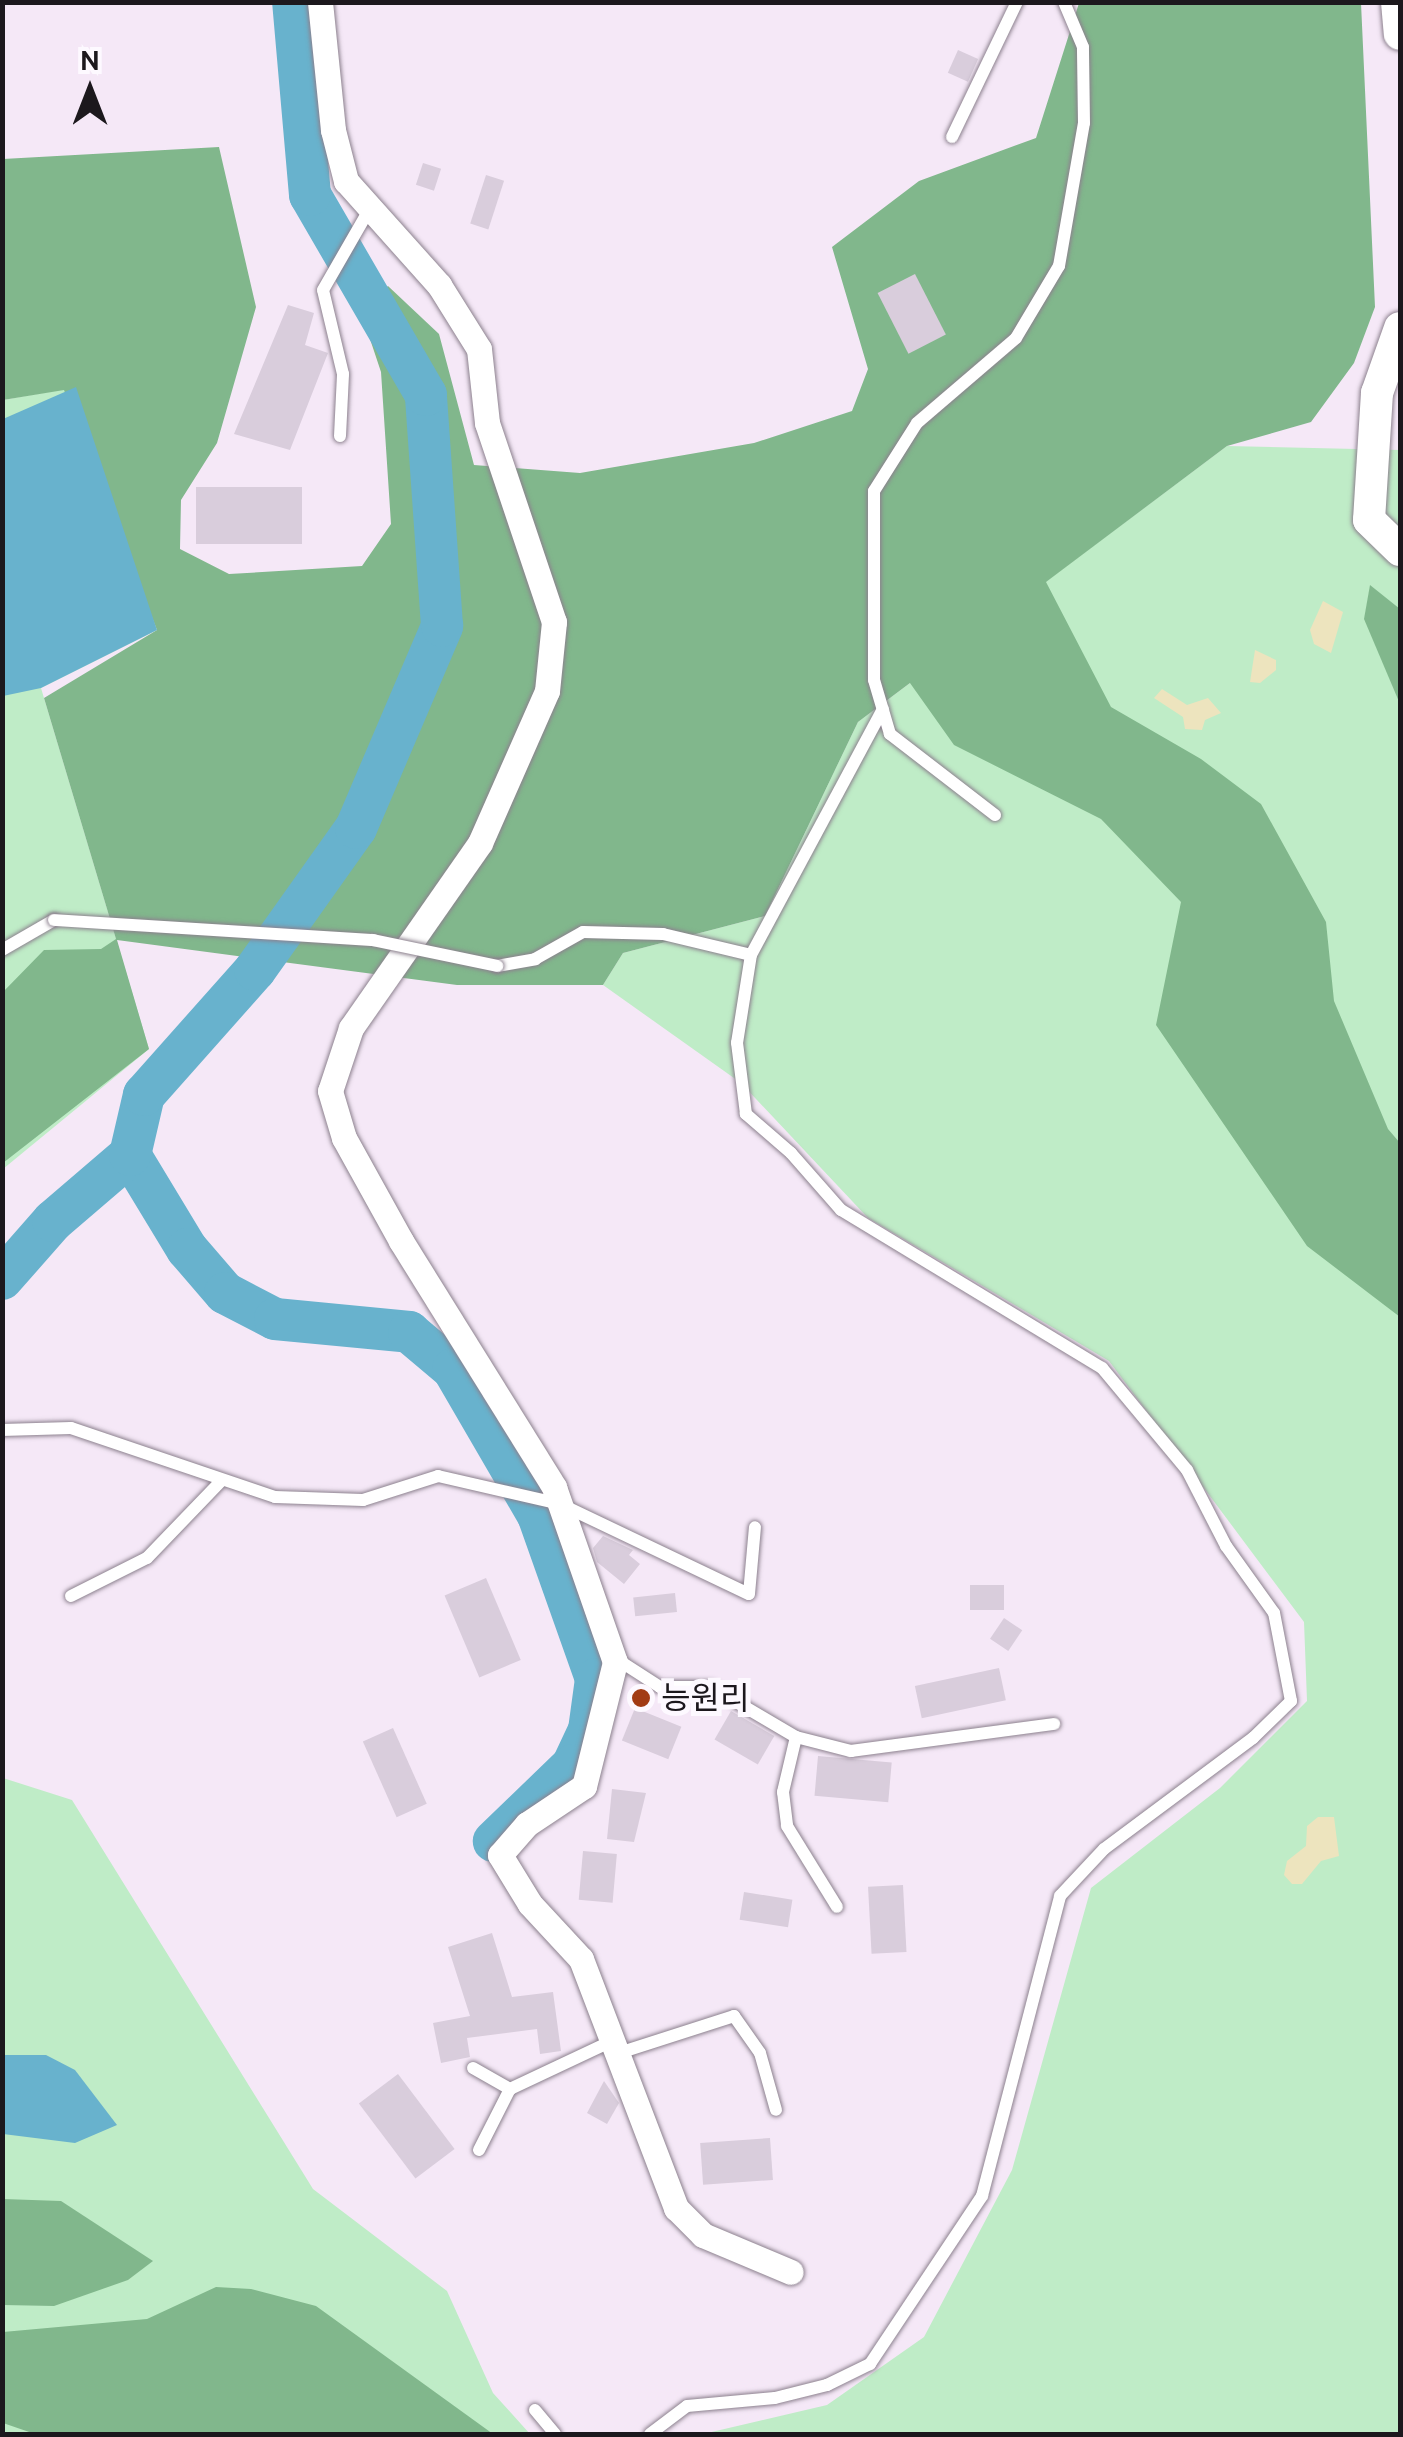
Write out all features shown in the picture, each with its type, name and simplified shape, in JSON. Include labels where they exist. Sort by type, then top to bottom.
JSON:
[{"type":"street","points":[[320,2],[334,130],[346,180],[369,211],[438,284],[479,349],[486,423],[554,622],[548,690],[480,843],[351,1028],[330,1091],[344,1138],[560,1504],[613,1657],[584,1786],[526,1824],[500,1854],[530,1904],[581,1958],[676,2208],[703,2235],[792,2272]]},
{"type":"street","points":[[1397,2],[1400,34]]},
{"type":"street","points":[[1400,328],[1377,393],[1368,520],[1400,550]]},
{"type":"lane","points":[[952,137],[1017,2]]},
{"type":"lane","points":[[996,815],[890,734],[874,680],[874,491],[917,423],[1016,338],[1060,266],[1084,122],[1084,47],[1064,2]]},
{"type":"lane","points":[[340,436],[343,374],[323,290],[369,211]]},
{"type":"lane","points":[[650,2434],[687,2406],[775,2398],[828,2386],[870,2364],[982,2196],[1060,1896],[1104,1850],[1253,1738],[1290,1701],[1274,1613],[1226,1546],[1187,1470],[1102,1368],[841,1210],[792,1152],[746,1114],[737,1043],[751,955],[883,710]]},
{"type":"lane","points":[[2,950],[54,920],[372,940],[497,966],[535,959],[583,932],[663,934],[751,955]]},
{"type":"lane","points":[[2,1430],[72,1428],[221,1482],[275,1497],[364,1500],[438,1476],[506,1495],[560,1504],[749,1594],[756,1527]]},
{"type":"lane","points":[[72,1596],[146,1558],[221,1482]]},
{"type":"lane","points":[[613,1657],[660,1688],[711,1688],[796,1737],[851,1751],[1054,1724]]},
{"type":"lane","points":[[796,1737],[783,1792],[787,1826],[836,1907]]},
{"type":"lane","points":[[479,2150],[510,2088],[616,2047],[734,2016],[760,2053],[776,2110]]},
{"type":"lane","points":[[473,2068],[510,2088]]},
{"type":"lane","points":[[534,2410],[555,2434]]},
{"type":"green space","points":[[1079,3],[1361,3],[1375,307],[1354,363],[1311,422],[1227,446],[1046,582],[1111,707],[1201,759],[1261,804],[1326,922],[1334,1001],[1388,1129],[1400,1143],[1400,1317],[1307,1246],[1156,1025],[1181,902],[1101,819],[954,745],[910,683],[858,722],[765,916],[623,953],[603,985],[457,985],[117,940],[149,1049],[3,1163],[3,992],[44,950],[101,949],[116,939],[44,698],[157,630],[64,390],[3,400],[3,159],[219,147],[256,307],[217,443],[181,500],[180,549],[229,574],[362,566],[391,524],[381,372],[360,309],[388,286],[439,334],[474,465],[580,473],[754,443],[852,411],[868,369],[832,247],[919,181],[1036,138]]},
{"type":"green space","points":[[76,387],[157,630],[41,688],[149,1049],[3,1169],[3,400]]},
{"type":"green space","points":[[1227,446],[1400,450],[1400,2434],[703,2434],[827,2405],[924,2337],[1012,2170],[1091,1888],[1220,1788],[1307,1701],[1304,1622],[1109,1361],[868,1218],[741,1083],[603,985],[623,953],[765,916],[858,722]]},
{"type":"green space","points":[[1370,585],[1400,609],[1400,704],[1364,619]]},
{"type":"green space","points":[[3,1778],[72,1800],[313,2189],[447,2291],[493,2393],[530,2434],[3,2434]]},
{"type":"green space","points":[[3,2199],[61,2201],[153,2261],[128,2280],[54,2306],[3,2305]]},
{"type":"green space","points":[[216,2287],[251,2289],[316,2306],[493,2434],[35,2434],[3,2423],[3,2332],[147,2319]]},
{"type":"sand","points":[[1323,601],[1343,612],[1331,653],[1314,644],[1310,630]]},
{"type":"sand","points":[[1255,650],[1276,660],[1276,670],[1260,683],[1250,682]]},
{"type":"sand","points":[[1162,689],[1187,705],[1208,698],[1221,713],[1205,720],[1202,730],[1185,729],[1183,717],[1154,698]]},
{"type":"sand","points":[[1318,1817],[1334,1817],[1339,1856],[1321,1861],[1302,1884],[1292,1884],[1284,1875],[1287,1861],[1306,1846],[1307,1826]]},
{"type":"water","points":[[76,387],[157,630],[41,688],[3,696],[3,419]]},
{"type":"water","points":[[2,2055],[46,2055],[75,2070],[117,2125],[75,2143],[3,2134]]},
{"type":"building","points":[[958,50],[978,59],[968,82],[948,73]]},
{"type":"building","points":[[423,163],[441,169],[434,191],[416,185]]},
{"type":"building","points":[[486,175],[504,181],[488,229],[470,224]]},
{"type":"building","points":[[915,274],[946,335],[908,354],[878,293]]},
{"type":"building","points":[[288,305],[314,313],[305,345],[328,353],[290,450],[234,434]]},
{"type":"building","points":[[196,487],[302,487],[302,544],[196,544]]},
{"type":"building","points":[[603,1536],[633,1550],[629,1555],[640,1564],[624,1584],[597,1562],[593,1548]]},
{"type":"building","points":[[486,1578],[521,1660],[479,1678],[445,1596]]},
{"type":"building","points":[[970,1585],[1004,1585],[1004,1610],[970,1610]]},
{"type":"building","points":[[675,1593],[677,1612],[635,1616],[633,1597]]},
{"type":"building","points":[[1004,1618],[1022,1630],[1008,1651],[990,1639]]},
{"type":"building","points":[[999,1668],[1006,1700],[922,1718],[915,1686]]},
{"type":"building","points":[[635,1708],[681,1727],[668,1759],[622,1740]]},
{"type":"building","points":[[731,1711],[774,1736],[758,1765],[714,1740]]},
{"type":"building","points":[[393,1728],[427,1804],[397,1817],[363,1741]]},
{"type":"building","points":[[818,1756],[892,1762],[888,1802],[815,1796]]},
{"type":"building","points":[[612,1789],[646,1793],[634,1842],[607,1839]]},
{"type":"building","points":[[583,1851],[617,1854],[613,1903],[579,1900]]},
{"type":"building","points":[[903,1885],[907,1952],[872,1954],[868,1887]]},
{"type":"building","points":[[744,1892],[792,1900],[788,1927],[740,1920]]},
{"type":"building","points":[[492,1933],[512,1997],[553,1992],[561,2051],[540,2054],[537,2029],[467,2038],[470,2057],[441,2063],[433,2023],[470,2016],[448,1947]]},
{"type":"building","points":[[398,2074],[455,2149],[415,2179],[359,2103]]},
{"type":"building","points":[[604,2081],[619,2103],[607,2124],[587,2113]]},
{"type":"building","points":[[770,2138],[773,2180],[703,2185],[700,2143]]},
{"type":"waterway","points":[[2,1279],[53,1221],[130,1155],[144,1095],[255,970],[356,828],[442,626],[426,395],[310,195],[293,2]]},
{"type":"waterway","points":[[130,1155],[187,1249],[225,1293],[275,1319],[409,1332],[453,1369],[538,1515],[596,1679],[589,1730],[573,1765],[494,1841]]},
{"type":"place","name":"능원리","points":[[641,1698]]}]
